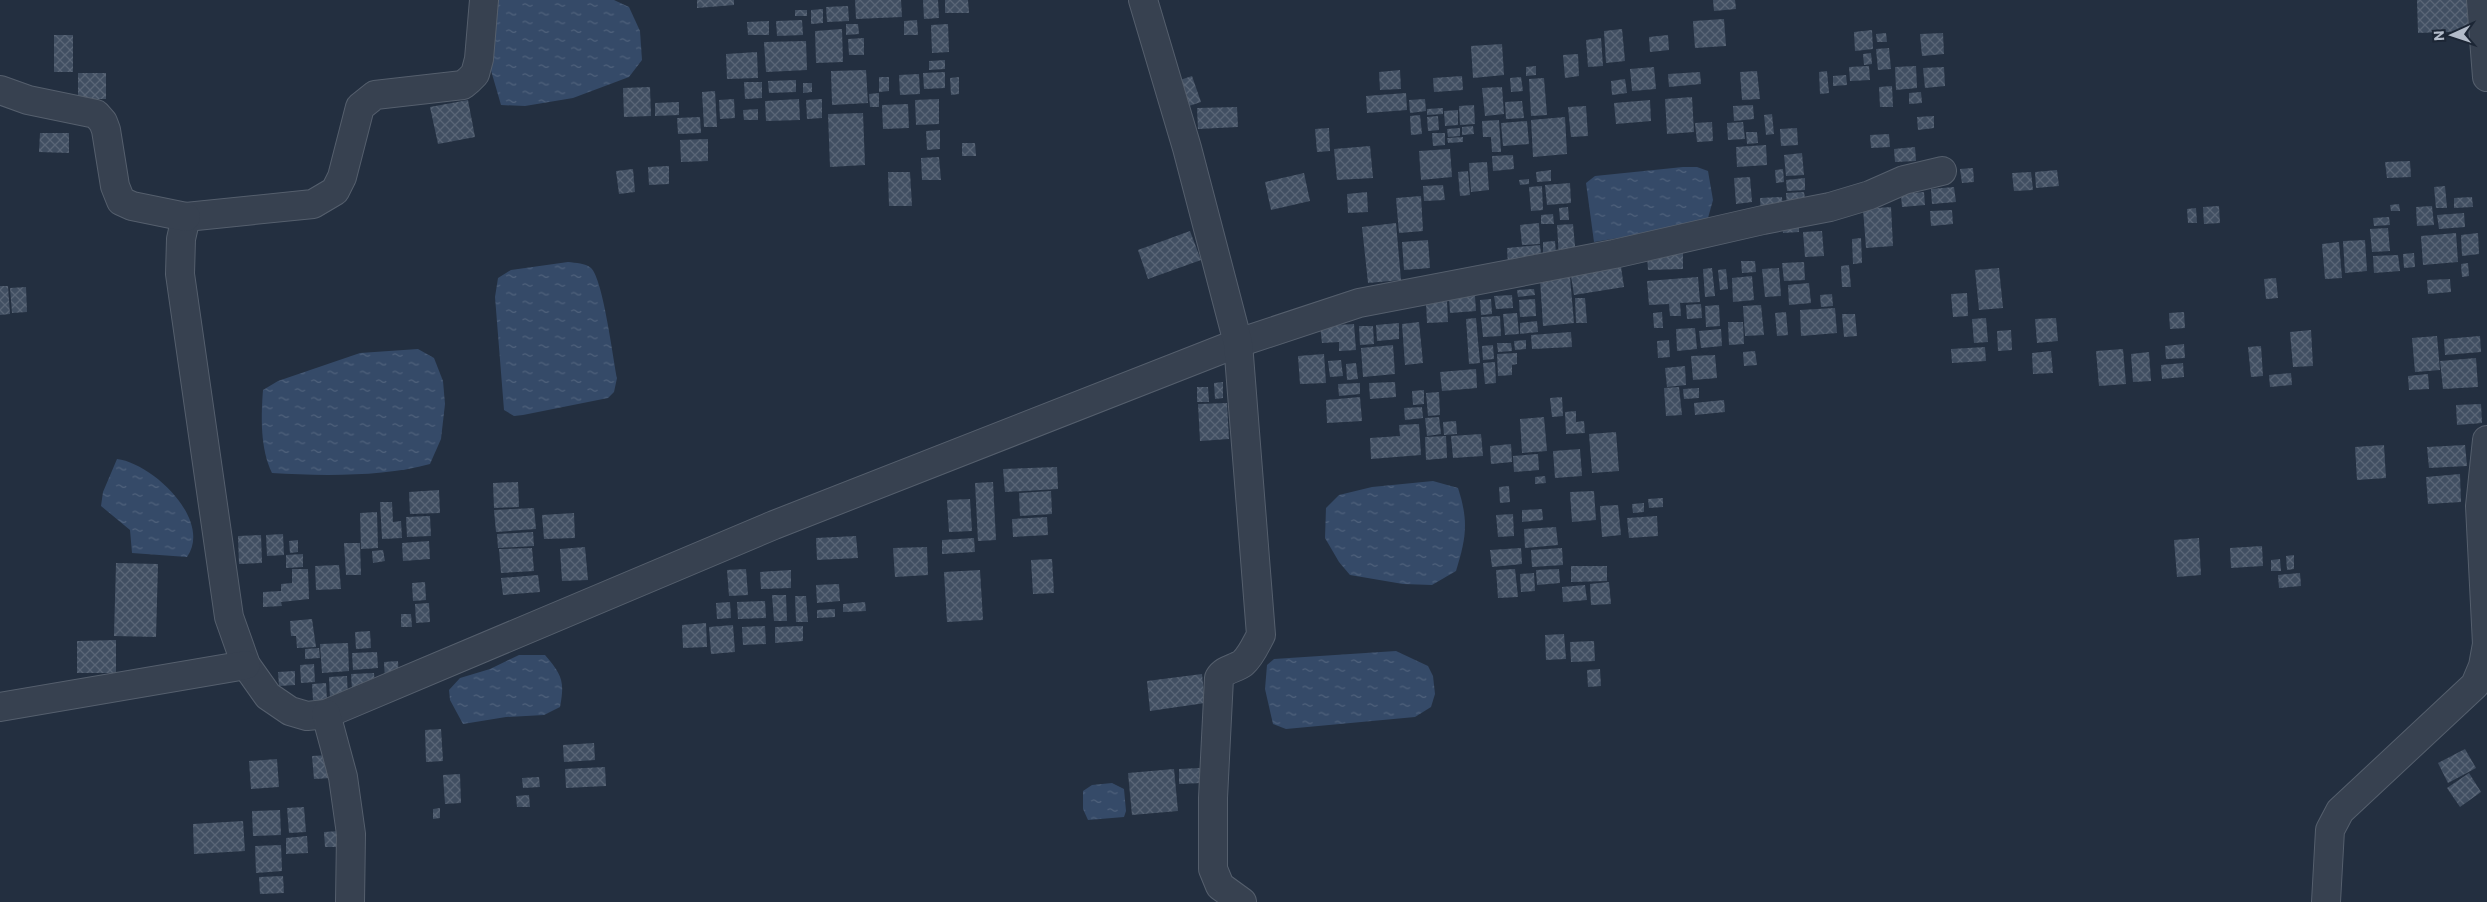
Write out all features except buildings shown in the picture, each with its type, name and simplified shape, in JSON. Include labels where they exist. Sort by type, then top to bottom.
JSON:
[{"type":"street","points":[[0,90],[28,100],[96,114],[103,122],[106,130],[115,186],[121,201],[132,206],[186,217],[313,204],[335,191],[342,177],[360,106],[367,99],[375,95],[462,86],[475,74],[479,59],[484,0]]},
{"type":"street","points":[[1143,0],[1187,148],[1238,343],[1261,635],[1256,646],[1242,663],[1226,671],[1219,678],[1213,856],[1215,879],[1220,886],[1242,902]]},
{"type":"street","points":[[2482,0],[2487,77]]},
{"type":"street","points":[[186,217],[181,239],[180,274],[229,617],[246,665],[268,696],[290,711],[307,716],[326,714],[774,525],[1238,343],[1359,303],[1614,254],[1763,220],[1830,207],[1870,195],[1904,180],[1942,171]]},
{"type":"street","points":[[2326,902],[2330,830],[2340,811],[2475,685],[2483,666],[2486,644],[2480,506],[2487,440]]},
{"type":"street","points":[[0,707],[246,665]]},
{"type":"street","points":[[326,714],[343,777],[351,834],[350,902]]},
{"type":"water","points":[[494,0],[614,0],[629,7],[640,31],[642,60],[629,77],[573,98],[525,106],[501,105],[490,67]]},
{"type":"water","points":[[1697,167],[1708,171],[1713,200],[1708,218],[1696,225],[1594,242],[1586,183],[1595,176]]},
{"type":"water","points":[[568,262],[586,265],[591,268],[600,287],[617,378],[614,392],[608,398],[514,416],[504,410],[495,297],[498,278],[511,270]]},
{"type":"water","points":[[418,349],[434,358],[443,381],[445,404],[441,439],[430,464],[393,471],[352,475],[272,473],[263,443],[263,390],[278,381],[360,353]]},
{"type":"water","points":[[117,459],[131,463],[161,482],[186,511],[192,527],[193,542],[187,557],[132,553],[130,530],[101,506],[103,492]]},
{"type":"water","points":[[1433,481],[1458,488],[1464,511],[1464,539],[1456,571],[1432,585],[1403,584],[1350,575],[1339,562],[1325,538],[1326,508],[1339,495],[1372,487]]},
{"type":"water","points":[[1396,651],[1428,666],[1433,676],[1435,694],[1431,707],[1415,717],[1286,729],[1273,724],[1265,689],[1267,665],[1274,659]]},
{"type":"water","points":[[519,655],[545,655],[551,662],[559,673],[562,684],[560,707],[544,715],[506,717],[463,724],[450,700],[449,690],[460,678],[490,669]]},
{"type":"water","points":[[1112,783],[1124,789],[1126,811],[1124,817],[1088,820],[1083,809],[1083,791],[1092,785]]}]
